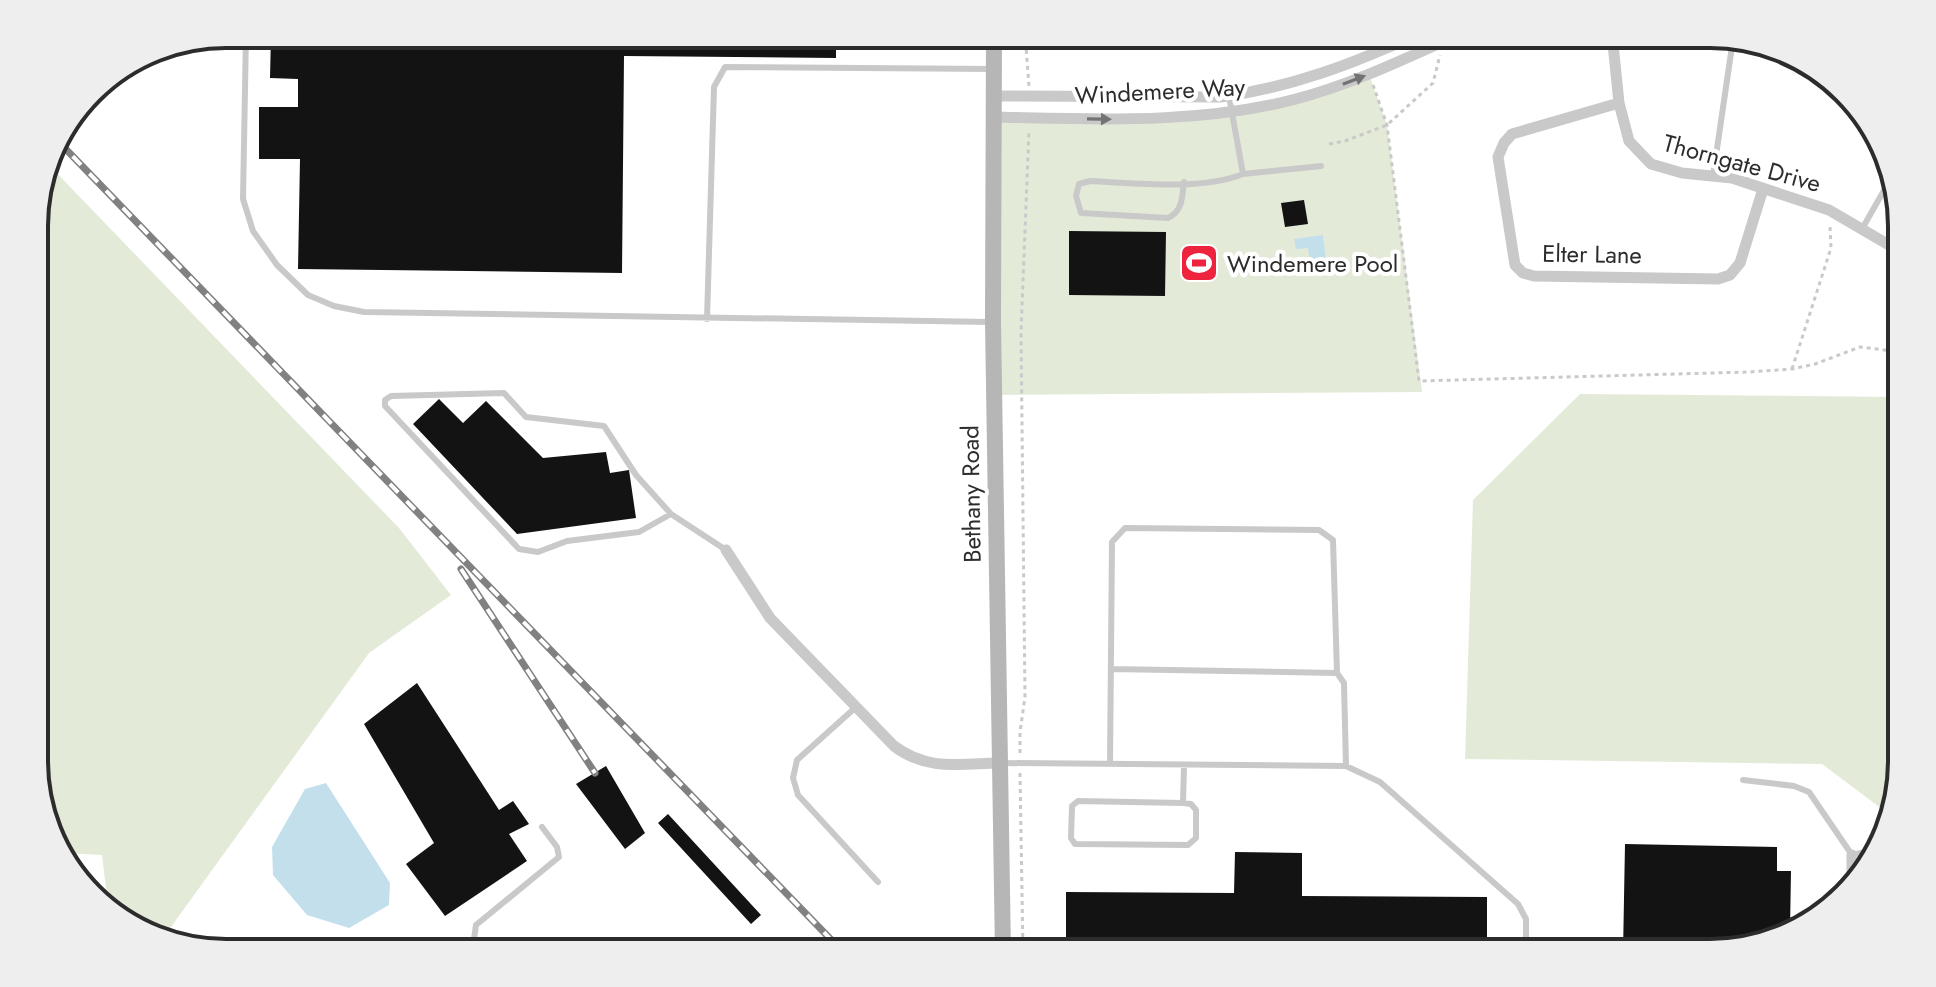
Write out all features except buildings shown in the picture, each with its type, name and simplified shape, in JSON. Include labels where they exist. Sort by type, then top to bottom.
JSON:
[{"type":"main road","name":"Bethany Road","points":[[994,48],[993,322],[1003,939]]},
{"type":"street","name":"Windemere Way","points":[[993,96],[1229,96],[1287,85],[1326,73],[1385,48]]},
{"type":"street","name":"Windemere Way","points":[[993,117],[1118,119],[1230,111],[1294,99],[1369,74],[1428,48]]},
{"type":"street","name":"Thorngate Drive","points":[[1613,48],[1619,103],[1629,141],[1651,164],[1682,173],[1732,178],[1829,210],[1888,244]]},
{"type":"street","name":"Elter Lane","points":[[1619,103],[1512,134],[1504,143],[1498,157],[1515,265],[1523,273],[1534,276],[1718,279],[1730,275],[1740,263],[1763,189]]},
{"type":"street","points":[[726,550],[770,618],[894,746],[909,757],[940,765],[998,763]]},
{"type":"street","points":[[1852,855],[1852,868]]},
{"type":"lane","points":[[246,48],[243,199],[253,231],[277,265],[308,295],[334,306],[364,312],[993,322]]},
{"type":"lane","points":[[1713,176],[1731,50]]},
{"type":"lane","points":[[707,319],[714,87],[725,67],[993,69]]},
{"type":"lane","points":[[1229,96],[1243,174]]},
{"type":"lane","points":[[1184,182],[1181,206],[1177,214],[1168,218],[1081,213],[1076,196],[1079,184],[1090,181],[1228,180],[1243,174],[1321,166]]},
{"type":"lane","points":[[1862,229],[1884,191]]},
{"type":"lane","points":[[671,514],[639,532],[567,541],[538,552],[519,549],[385,406],[385,400],[391,396],[504,393],[526,417],[604,426],[636,475],[671,514],[726,550]]},
{"type":"lane","points":[[1110,764],[1112,542],[1125,528],[1319,530],[1333,540],[1337,673],[1344,683],[1346,766]]},
{"type":"lane","points":[[1111,669],[1337,673]]},
{"type":"lane","points":[[856,707],[797,760],[793,778],[798,795],[878,882]]},
{"type":"lane","points":[[998,763],[1346,766],[1380,782],[1518,904],[1526,919],[1526,939]]},
{"type":"lane","points":[[1183,803],[1184,765]]},
{"type":"lane","points":[[1743,780],[1794,786],[1809,792],[1852,855],[1862,853]]},
{"type":"lane","points":[[1078,801],[1183,803],[1191,804],[1196,810],[1196,838],[1188,845],[1075,844],[1071,838],[1072,806],[1078,801]]},
{"type":"lane","points":[[474,939],[476,925],[559,857],[557,847],[542,827]]},
{"type":"path","points":[[1026,48],[1029,87]]},
{"type":"path","points":[[1329,144],[1387,125],[1433,83],[1442,48]]},
{"type":"path","points":[[1369,74],[1387,125],[1419,381],[1792,369],[1860,347],[1888,350]]},
{"type":"path","points":[[1023,939],[1020,732],[1025,697],[1021,331],[1029,124]]},
{"type":"path","points":[[1792,369],[1831,248],[1829,210]]},
{"type":"green space","name":"Windemere Pool","points":[[1369,74],[1387,125],[1422,392],[994,395],[993,117],[1229,111]]},
{"type":"green space","points":[[57,173],[399,528],[451,595],[369,653],[169,929],[147,921],[106,892],[102,855],[74,854],[66,840],[54,807],[48,761],[48,215]]},
{"type":"green space","points":[[1580,394],[1888,397],[1888,761],[1881,809],[1822,764],[1465,759],[1473,500]]},
{"type":"water","points":[[1323,235],[1326,262],[1310,264],[1308,248],[1296,249],[1294,239]]},
{"type":"water","points":[[326,783],[390,883],[389,905],[349,928],[307,915],[273,875],[272,847],[305,789]]},
{"type":"railway","points":[[65,149],[830,939]]},
{"type":"railway","points":[[461,569],[595,773]]},
{"type":"place","name":"Windemere Pool","points":[[1199,263]]}]
